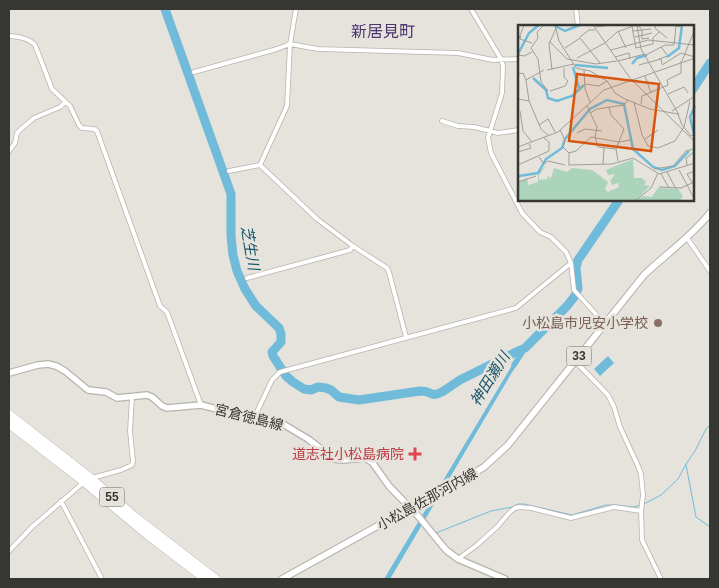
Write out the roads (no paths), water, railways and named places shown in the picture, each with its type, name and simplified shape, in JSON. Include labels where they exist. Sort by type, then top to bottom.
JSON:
[{"type":"highway","name":"55","points":[[9,414],[87,480],[146,534],[205,579]]},
{"type":"highway","name":"55","points":[[10,427],[87,480],[216,579]]},
{"type":"main road","name":"小松島佐那河内線","points":[[282,579],[484,467],[508,444],[644,275],[661,258],[700,226],[710,213]]},
{"type":"main road","name":"宮倉徳島線","points":[[9,373],[48,364],[64,371],[88,390],[106,392],[117,398],[147,395],[167,408],[201,406],[283,424],[308,438],[334,459],[366,458],[372,462],[389,486],[419,517],[446,550],[458,559],[505,579]]},
{"type":"street","points":[[260,165],[287,106],[290,44],[296,9]]},
{"type":"street","points":[[471,9],[501,59],[503,66],[502,93],[488,138],[491,153],[522,213],[540,232],[558,243],[566,252],[571,263],[577,294],[605,324]]},
{"type":"street","points":[[576,9],[578,25]]},
{"type":"street","points":[[9,36],[27,39],[35,45],[52,89],[70,106],[82,128],[97,131],[160,306],[166,312],[201,406]]},
{"type":"street","points":[[194,72],[290,44],[318,50],[458,53],[493,60],[518,58]]},
{"type":"street","points":[[9,151],[15,143],[17,133],[34,118],[60,107],[66,102]]},
{"type":"street","points":[[442,122],[498,133],[518,130]]},
{"type":"street","points":[[229,171],[260,165]]},
{"type":"street","points":[[260,165],[317,219],[387,268],[406,337]]},
{"type":"street","points":[[687,238],[710,270]]},
{"type":"street","points":[[247,278],[350,250],[354,246]]},
{"type":"street","points":[[254,418],[272,380],[282,371],[516,308],[571,263]]},
{"type":"street","points":[[575,361],[608,395],[638,466],[643,495],[641,511],[642,540],[660,579]]},
{"type":"street","points":[[9,551],[32,527],[87,480],[132,465],[130,431],[132,397]]},
{"type":"street","points":[[61,501],[102,579]]},
{"type":"street","points":[[458,559],[497,527],[514,508],[531,508],[571,518],[614,507],[641,511]]},
{"type":"water","points":[[608,356],[614,363],[600,376],[594,369]]},
{"type":"water","points":[[517,357],[520,360],[390,579],[384,579]]},
{"type":"waterway","name":"芝生川","points":[[165,9],[231,194],[231,236],[237,271],[245,289],[256,306],[279,328],[281,342],[272,352],[273,356],[286,376],[304,389],[326,388],[339,397],[359,400],[420,391],[435,394],[525,348],[575,296],[578,288],[576,268],[578,260],[618,201]]},
{"type":"waterway","name":"神田瀬川","points":[[694,87],[710,63]]},
{"type":"waterway","name":"神田瀬川","points":[[514,365],[525,348]]},
{"type":"waterway","points":[[644,504],[661,495],[678,479],[710,425]]},
{"type":"waterway","name":"神田瀬川","points":[[686,465],[696,517],[710,527]]},
{"type":"waterway","points":[[436,533],[491,511],[518,504],[572,515],[606,505],[633,507],[641,505]]},
{"type":"place","name":"小松島市児安小学校","points":[[658,323]]},
{"type":"place","name":"道志社小松島病院","points":[[415,454]]},
{"type":"district","name":"新居見町","points":[[383,31]]}]
